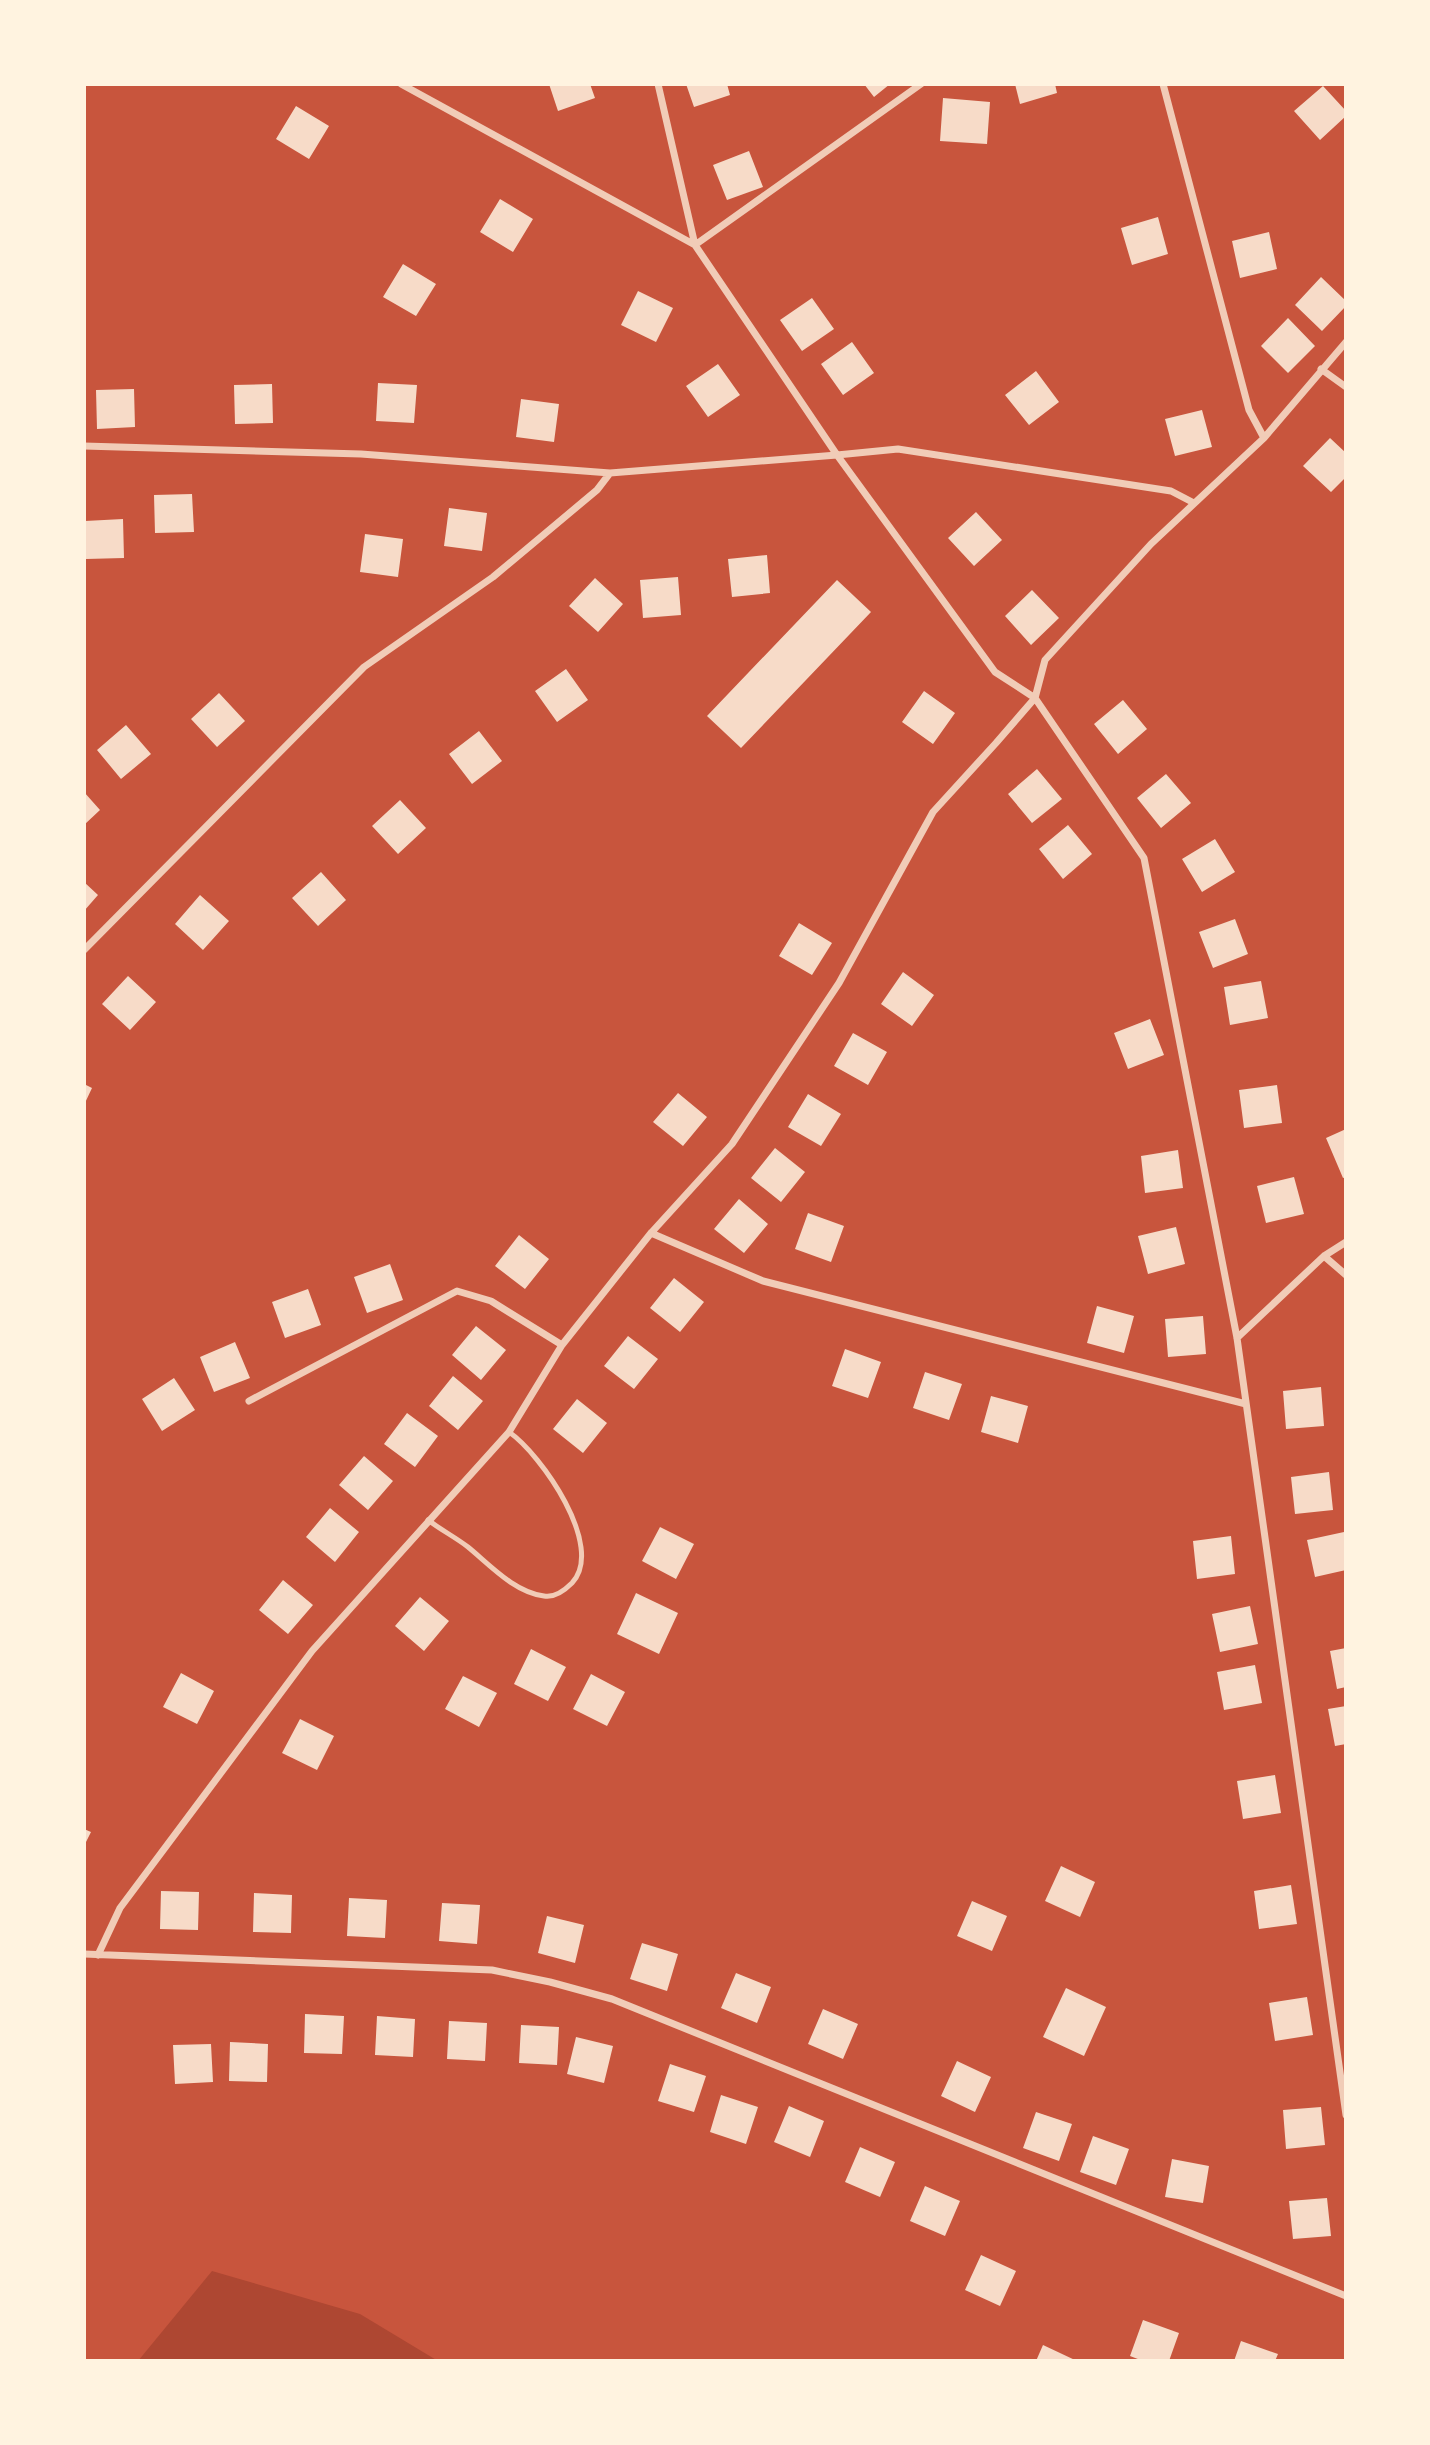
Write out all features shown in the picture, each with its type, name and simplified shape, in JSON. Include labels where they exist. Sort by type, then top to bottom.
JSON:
[{"type":"street","points":[[401,84],[695,245]]},
{"type":"street","points":[[658,84],[695,245],[837,455],[995,672],[1035,698],[1144,858],[1237,1338],[1346,2115]]},
{"type":"street","points":[[695,245],[922,84]]},
{"type":"street","points":[[1164,84],[1249,410],[1264,438]]},
{"type":"street","points":[[98,1955],[120,1908],[312,1651],[509,1432],[562,1345],[651,1233],[732,1144],[839,983],[933,812],[1035,698],[1045,660],[1151,544],[1264,438],[1346,342]]},
{"type":"street","points":[[1321,369],[1346,387]]},
{"type":"street","points":[[84,446],[361,454],[610,473],[898,449],[1171,491],[1194,503]]},
{"type":"street","points":[[84,950],[365,667],[493,578],[597,490],[610,473]]},
{"type":"street","points":[[651,1233],[763,1281],[1246,1404]]},
{"type":"street","points":[[1237,1338],[1324,1256],[1346,1242]]},
{"type":"street","points":[[1324,1256],[1346,1275]]},
{"type":"street","points":[[249,1401],[457,1291],[491,1301],[562,1345]]},
{"type":"street","points":[[84,1954],[492,1970],[575,1989],[625,2004],[1346,2296]]},
{"type":"lane","points":[[428,1520],[466,1546],[491,1569],[525,1590],[546,1597],[562,1593],[579,1576],[579,1535],[570,1511],[543,1467],[522,1441],[509,1432]]},
{"type":"shaded area","points":[[212,2271],[360,2314],[438,2361],[138,2361]]},
{"type":"building","points":[[549,84],[590,84],[595,98],[558,111]]},
{"type":"building","points":[[686,84],[727,84],[730,95],[694,107]]},
{"type":"building","points":[[864,84],[890,84],[874,97]]},
{"type":"building","points":[[1015,84],[1055,84],[1057,93],[1020,104]]},
{"type":"building","points":[[1323,86],[1346,111],[1346,116],[1320,140],[1294,111]]},
{"type":"building","points":[[943,98],[990,102],[987,144],[940,141]]},
{"type":"building","points":[[296,106],[329,126],[309,159],[276,139]]},
{"type":"building","points":[[749,151],[763,187],[727,200],[713,165]]},
{"type":"building","points":[[500,199],[533,219],[513,252],[480,232]]},
{"type":"building","points":[[1158,217],[1168,254],[1132,265],[1121,228]]},
{"type":"building","points":[[1269,232],[1277,269],[1240,278],[1232,241]]},
{"type":"building","points":[[403,264],[436,284],[416,316],[383,297]]},
{"type":"building","points":[[1321,277],[1346,301],[1346,306],[1322,331],[1295,305]]},
{"type":"building","points":[[638,291],[673,308],[656,342],[621,325]]},
{"type":"building","points":[[812,298],[834,329],[802,351],[780,320]]},
{"type":"building","points":[[1288,318],[1315,346],[1288,373],[1261,346]]},
{"type":"building","points":[[852,342],[874,373],[843,395],[821,364]]},
{"type":"building","points":[[718,364],[740,395],[708,417],[686,386]]},
{"type":"building","points":[[1036,371],[1059,402],[1029,425],[1005,395]]},
{"type":"building","points":[[378,383],[417,385],[414,423],[376,421]]},
{"type":"building","points":[[272,384],[273,423],[235,424],[234,385]]},
{"type":"building","points":[[134,389],[135,427],[97,429],[96,390]]},
{"type":"building","points":[[521,399],[559,404],[554,442],[516,437]]},
{"type":"building","points":[[1202,410],[1212,447],[1175,456],[1165,419]]},
{"type":"building","points":[[1330,438],[1346,453],[1346,477],[1331,492],[1303,466]]},
{"type":"building","points":[[192,494],[194,532],[155,533],[154,495]]},
{"type":"building","points":[[449,508],[487,513],[482,551],[444,546]]},
{"type":"building","points":[[976,512],[1002,540],[974,566],[948,538]]},
{"type":"building","points":[[123,519],[124,558],[86,559],[85,521]]},
{"type":"building","points":[[365,534],[403,539],[398,577],[360,572]]},
{"type":"building","points":[[767,555],[770,593],[732,597],[728,559]]},
{"type":"building","points":[[678,577],[681,615],[643,618],[640,580]]},
{"type":"building","points":[[595,578],[623,604],[598,632],[569,606]]},
{"type":"building","points":[[837,580],[871,612],[741,748],[707,716]]},
{"type":"building","points":[[1032,590],[1059,618],[1031,645],[1005,616]]},
{"type":"building","points":[[566,669],[588,700],[557,722],[535,691]]},
{"type":"building","points":[[924,691],[955,713],[933,744],[902,722]]},
{"type":"building","points":[[219,693],[245,721],[217,747],[191,719]]},
{"type":"building","points":[[1123,700],[1147,729],[1118,754],[1094,724]]},
{"type":"building","points":[[126,725],[151,754],[121,779],[97,750]]},
{"type":"building","points":[[479,731],[502,761],[472,784],[449,754]]},
{"type":"building","points":[[1037,769],[1062,799],[1032,823],[1008,794]]},
{"type":"building","points":[[1166,774],[1191,803],[1161,828],[1137,798]]},
{"type":"building","points":[[84,792],[100,810],[84,825]]},
{"type":"building","points":[[400,800],[426,828],[398,854],[372,826]]},
{"type":"building","points":[[1068,825],[1092,854],[1063,879],[1039,849]]},
{"type":"building","points":[[1215,839],[1235,872],[1202,892],[1182,859]]},
{"type":"building","points":[[321,872],[346,900],[318,926],[292,898]]},
{"type":"building","points":[[84,882],[98,895],[84,911]]},
{"type":"building","points":[[200,895],[229,921],[203,950],[175,924]]},
{"type":"building","points":[[1235,919],[1248,954],[1213,968],[1199,932]]},
{"type":"building","points":[[799,923],[832,943],[812,975],[779,956]]},
{"type":"building","points":[[903,972],[934,995],[912,1026],[881,1004]]},
{"type":"building","points":[[128,976],[156,1002],[130,1030],[102,1004]]},
{"type":"building","points":[[1261,981],[1268,1018],[1230,1025],[1224,987]]},
{"type":"building","points":[[1150,1019],[1164,1055],[1128,1069],[1114,1033]]},
{"type":"building","points":[[853,1033],[887,1052],[868,1085],[834,1066]]},
{"type":"building","points":[[84,1084],[92,1088],[84,1105]]},
{"type":"building","points":[[1277,1085],[1282,1123],[1244,1128],[1239,1090]]},
{"type":"building","points":[[678,1093],[707,1117],[683,1146],[653,1122]]},
{"type":"building","points":[[808,1094],[841,1114],[821,1146],[788,1127]]},
{"type":"building","points":[[1346,1129],[1346,1177],[1343,1178],[1326,1138]]},
{"type":"building","points":[[775,1148],[805,1172],[781,1202],[751,1178]]},
{"type":"building","points":[[1178,1150],[1183,1188],[1145,1193],[1141,1156]]},
{"type":"building","points":[[1294,1177],[1304,1214],[1266,1223],[1257,1186]]},
{"type":"building","points":[[739,1199],[768,1224],[744,1253],[714,1229]]},
{"type":"building","points":[[808,1213],[844,1226],[831,1262],[795,1249]]},
{"type":"building","points":[[1176,1227],[1185,1264],[1148,1274],[1138,1236]]},
{"type":"building","points":[[519,1235],[549,1259],[525,1289],[495,1266]]},
{"type":"building","points":[[390,1264],[403,1300],[367,1313],[354,1277]]},
{"type":"building","points":[[674,1278],[704,1302],[680,1332],[650,1308]]},
{"type":"building","points":[[308,1289],[321,1325],[285,1338],[272,1302]]},
{"type":"building","points":[[1097,1306],[1134,1316],[1124,1353],[1087,1343]]},
{"type":"building","points":[[1203,1316],[1206,1354],[1168,1357],[1165,1319]]},
{"type":"building","points":[[476,1326],[506,1350],[481,1380],[452,1355]]},
{"type":"building","points":[[628,1336],[658,1359],[634,1389],[604,1366]]},
{"type":"building","points":[[235,1342],[250,1378],[214,1392],[200,1357]]},
{"type":"building","points":[[845,1349],[881,1362],[868,1398],[832,1386]]},
{"type":"building","points":[[925,1372],[962,1384],[949,1420],[913,1408]]},
{"type":"building","points":[[453,1376],[483,1401],[458,1430],[429,1406]]},
{"type":"building","points":[[174,1378],[195,1410],[162,1431],[142,1399]]},
{"type":"building","points":[[1321,1387],[1324,1426],[1286,1429],[1283,1391]]},
{"type":"building","points":[[991,1396],[1028,1406],[1018,1443],[981,1432]]},
{"type":"building","points":[[577,1399],[607,1423],[583,1453],[553,1429]]},
{"type":"building","points":[[407,1413],[438,1436],[415,1467],[384,1444]]},
{"type":"building","points":[[364,1456],[393,1481],[368,1510],[339,1485]]},
{"type":"building","points":[[1329,1472],[1333,1510],[1295,1514],[1291,1477]]},
{"type":"building","points":[[330,1508],[359,1532],[335,1562],[306,1537]]},
{"type":"building","points":[[660,1527],[694,1544],[676,1579],[642,1561]]},
{"type":"building","points":[[1344,1532],[1346,1570],[1315,1577],[1307,1540]]},
{"type":"building","points":[[1231,1536],[1235,1574],[1197,1579],[1193,1541]]},
{"type":"building","points":[[283,1580],[313,1605],[288,1634],[259,1610]]},
{"type":"building","points":[[636,1593],[678,1613],[659,1654],[617,1634]]},
{"type":"building","points":[[420,1597],[449,1621],[424,1651],[395,1626]]},
{"type":"building","points":[[1250,1606],[1258,1644],[1220,1652],[1212,1614]]},
{"type":"building","points":[[1346,1648],[1346,1687],[1337,1689],[1330,1651]]},
{"type":"building","points":[[531,1649],[566,1667],[548,1701],[514,1684]]},
{"type":"building","points":[[1255,1665],[1262,1703],[1224,1710],[1217,1672]]},
{"type":"building","points":[[181,1673],[214,1691],[197,1724],[163,1707]]},
{"type":"building","points":[[591,1674],[625,1692],[607,1726],[573,1709]]},
{"type":"building","points":[[463,1676],[497,1693],[479,1727],[445,1709]]},
{"type":"building","points":[[1346,1706],[1346,1744],[1335,1746],[1328,1709]]},
{"type":"building","points":[[300,1719],[334,1736],[317,1770],[282,1753]]},
{"type":"building","points":[[1275,1775],[1281,1813],[1243,1819],[1237,1781]]},
{"type":"building","points":[[84,1829],[91,1832],[84,1846]]},
{"type":"building","points":[[1061,1866],[1095,1882],[1080,1917],[1045,1901]]},
{"type":"building","points":[[1291,1885],[1297,1924],[1259,1929],[1254,1891]]},
{"type":"building","points":[[161,1891],[199,1892],[198,1930],[160,1929]]},
{"type":"building","points":[[254,1893],[292,1895],[291,1933],[253,1932]]},
{"type":"building","points":[[349,1898],[387,1900],[385,1938],[347,1936]]},
{"type":"building","points":[[972,1901],[1007,1916],[992,1951],[957,1936]]},
{"type":"building","points":[[442,1903],[480,1905],[477,1944],[439,1941]]},
{"type":"building","points":[[547,1916],[584,1925],[575,1963],[538,1953]]},
{"type":"building","points":[[642,1943],[678,1954],[667,1991],[630,1979]]},
{"type":"building","points":[[736,1973],[771,1987],[757,2023],[721,2008]]},
{"type":"building","points":[[1066,1988],[1106,2007],[1084,2056],[1043,2037]]},
{"type":"building","points":[[1307,1997],[1313,2035],[1275,2041],[1269,2003]]},
{"type":"building","points":[[823,2009],[858,2024],[843,2059],[808,2044]]},
{"type":"building","points":[[305,2014],[344,2016],[342,2054],[304,2053]]},
{"type":"building","points":[[377,2016],[415,2019],[413,2057],[375,2055]]},
{"type":"building","points":[[449,2021],[487,2023],[485,2061],[447,2059]]},
{"type":"building","points":[[521,2025],[559,2027],[557,2065],[519,2063]]},
{"type":"building","points":[[576,2037],[613,2046],[604,2083],[567,2074]]},
{"type":"building","points":[[230,2042],[268,2044],[267,2082],[229,2081]]},
{"type":"building","points":[[211,2044],[213,2082],[175,2084],[173,2045]]},
{"type":"building","points":[[957,2061],[991,2077],[975,2112],[941,2096]]},
{"type":"building","points":[[670,2064],[706,2076],[694,2112],[658,2101]]},
{"type":"building","points":[[721,2095],[758,2107],[746,2144],[710,2132]]},
{"type":"building","points":[[789,2106],[824,2121],[810,2157],[774,2142]]},
{"type":"building","points":[[1321,2107],[1325,2145],[1286,2149],[1283,2110]]},
{"type":"building","points":[[1036,2112],[1072,2124],[1059,2161],[1023,2148]]},
{"type":"building","points":[[1093,2136],[1129,2149],[1116,2185],[1080,2172]]},
{"type":"building","points":[[860,2147],[895,2162],[880,2197],[845,2182]]},
{"type":"building","points":[[1172,2159],[1209,2166],[1203,2203],[1165,2197]]},
{"type":"building","points":[[925,2186],[960,2201],[945,2236],[910,2221]]},
{"type":"building","points":[[1327,2198],[1331,2236],[1293,2239],[1289,2201]]},
{"type":"building","points":[[981,2255],[1016,2271],[1000,2306],[965,2290]]},
{"type":"building","points":[[1143,2320],[1179,2333],[1169,2361],[1143,2361],[1130,2356]]},
{"type":"building","points":[[1241,2341],[1278,2354],[1275,2361],[1234,2361]]},
{"type":"building","points":[[1043,2345],[1077,2361],[1036,2361]]}]
